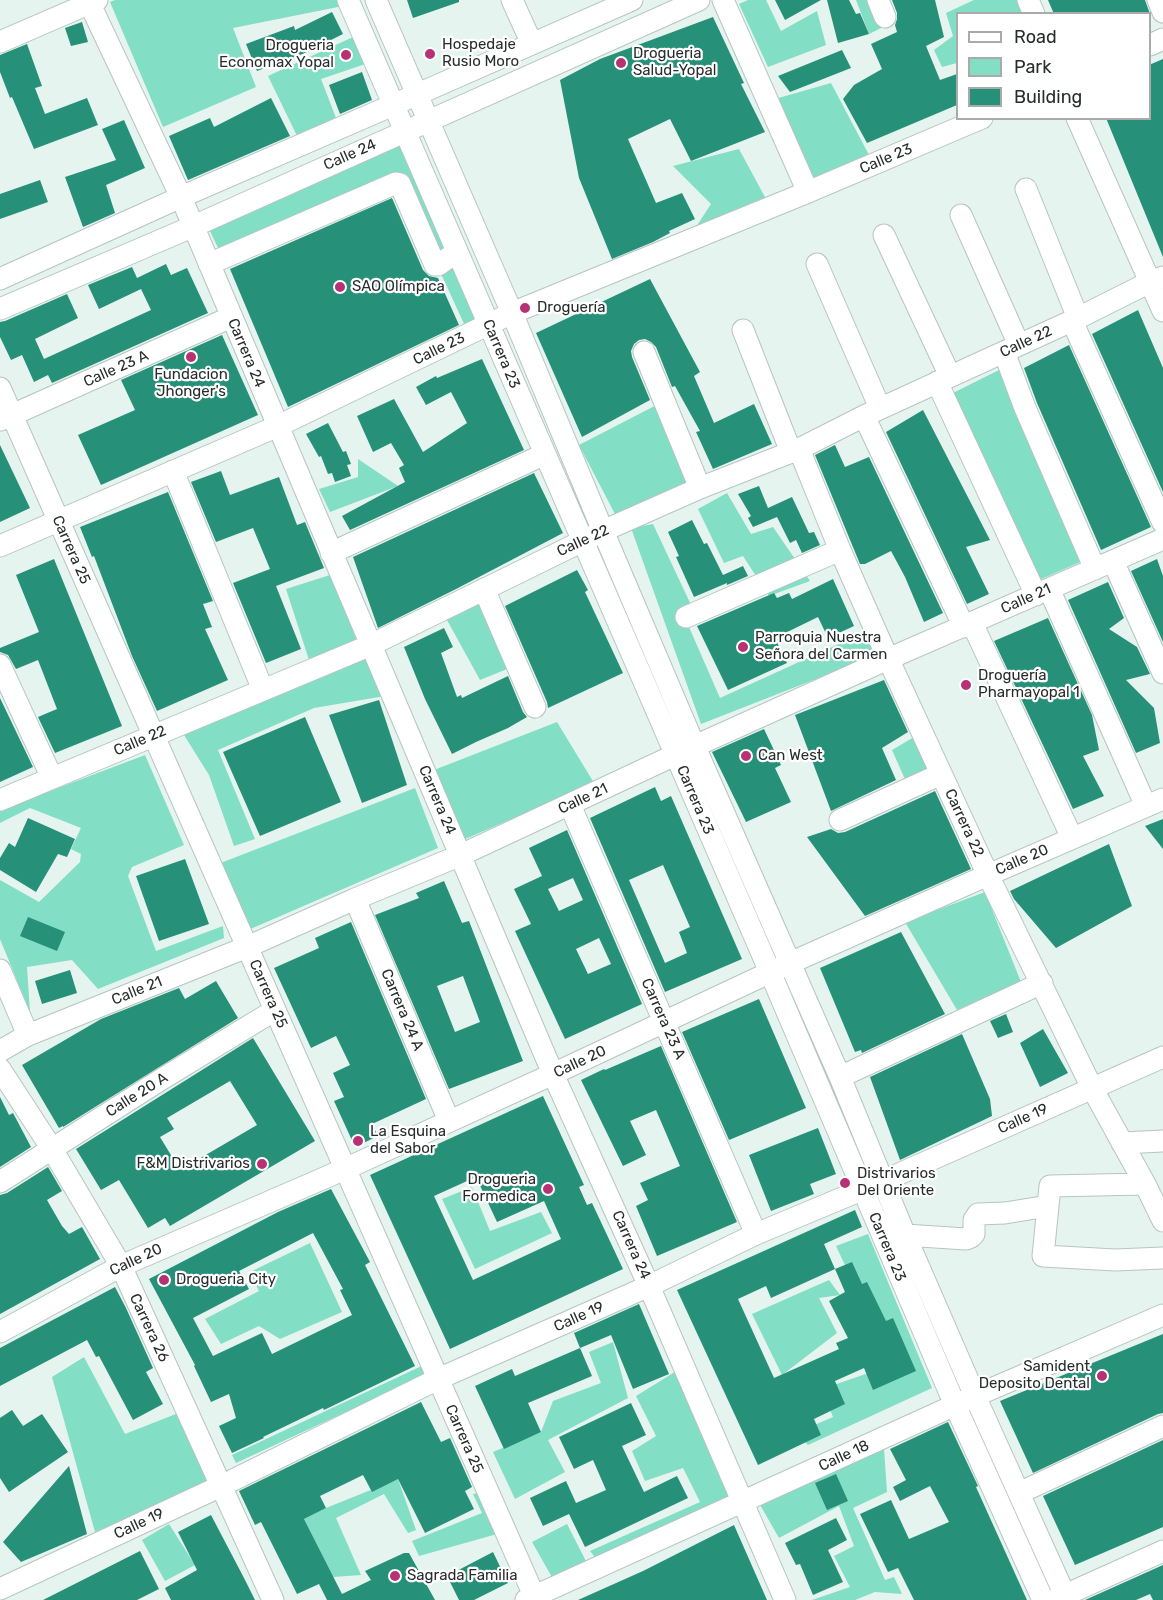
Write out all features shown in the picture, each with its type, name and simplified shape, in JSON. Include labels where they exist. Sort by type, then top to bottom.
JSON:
[{"type":"street","name":"Carrera 23","points":[[348,0],[770,972],[955,1405],[1043,1600]]},
{"type":"street","name":"Carrera 23","points":[[376,0],[512,313],[695,747],[840,1077],[905,1235],[1019,1493],[1062,1598]]},
{"type":"street","points":[[512,0],[532,44]]},
{"type":"street","name":"Calle 24","points":[[0,279],[181,197],[532,44],[610,4],[632,0]]},
{"type":"street","name":"Calle 24","points":[[0,309],[194,226],[699,0]]},
{"type":"street","points":[[723,0],[808,192]]},
{"type":"street","points":[[1158,0],[1163,12]]},
{"type":"street","points":[[0,42],[92,1]]},
{"type":"street","name":"Carrera 24","points":[[92,1],[194,226],[553,1074],[649,1286],[785,1600]]},
{"type":"street","name":"Calle 23","points":[[0,546],[278,426],[512,313],[977,120]]},
{"type":"street","points":[[1078,120],[1156,279],[1163,311]]},
{"type":"street","points":[[209,264],[396,183],[400,184],[435,265],[457,252]]},
{"type":"street","points":[[1026,189],[1075,319],[1163,523]]},
{"type":"street","points":[[961,215],[1011,348],[1025,408],[1104,565],[1163,673]]},
{"type":"street","points":[[884,235],[943,379],[1042,592],[1155,802]]},
{"type":"street","points":[[817,264],[872,412],[968,625],[1072,838]]},
{"type":"street","name":"Calle 22","points":[[0,800],[371,645],[603,531],[700,488],[795,451],[872,412],[1075,319],[1156,279]]},
{"type":"street","name":"Calle 23 A","points":[[6,418],[231,317]]},
{"type":"street","name":"Carrera 22","points":[[743,330],[888,660],[988,874],[1092,1088],[1163,1221]]},
{"type":"street","points":[[644,352],[700,488]]},
{"type":"street","name":"Carrera 25","points":[[0,388],[6,418],[58,521],[438,1379],[532,1599]]},
{"type":"street","points":[[331,553],[544,454]]},
{"type":"street","points":[[173,471],[263,690]]},
{"type":"street","name":"Calle 21","points":[[0,1051],[28,1035],[247,947],[354,899],[461,855],[675,755],[1163,539]]},
{"type":"street","points":[[686,617],[840,550]]},
{"type":"street","points":[[484,589],[535,707]]},
{"type":"street","points":[[0,665],[52,778]]},
{"type":"street","points":[[840,820],[941,774]]},
{"type":"street","name":"Calle 20","points":[[0,1332],[121,1266],[345,1169],[770,972],[1155,802]]},
{"type":"street","name":"Carrera 23 A","points":[[570,805],[756,1234]]},
{"type":"street","name":"Carrera 24 A","points":[[354,899],[449,1121]]},
{"type":"street","points":[[0,970],[28,1035]]},
{"type":"street","points":[[840,1077],[1042,983]]},
{"type":"street","name":"Calle 20 A","points":[[0,1182],[275,1010]]},
{"type":"street","name":"Calle 19","points":[[4,1587],[221,1486],[438,1379],[649,1286],[756,1234],[883,1181],[1163,1057]]},
{"type":"street","name":"Carrera 26","points":[[0,1069],[52,1149],[121,1266],[273,1600]]},
{"type":"street","points":[[1122,1143],[1163,1141]]},
{"type":"street","points":[[1145,1184],[1050,1186],[1043,1256],[1115,1260],[1163,1258]]},
{"type":"street","points":[[905,1235],[966,1239],[974,1234],[974,1220],[978,1214],[1005,1213],[1048,1206]]},
{"type":"street","name":"Calle 18","points":[[532,1599],[975,1395],[1163,1315]]},
{"type":"street","points":[[1019,1493],[1163,1426]]},
{"type":"street","points":[[1062,1598],[1163,1551]]},
{"type":"green space","points":[[115,0],[341,0],[343,6],[233,28],[256,87],[163,127],[110,2]]},
{"type":"green space","points":[[748,0],[766,0],[781,31],[817,11],[826,45],[768,67],[739,4]]},
{"type":"green space","points":[[856,0],[879,0],[887,25],[869,34]]},
{"type":"green space","points":[[974,0],[1019,0],[1025,12],[956,12],[956,63],[942,67],[934,50],[953,36],[946,13]]},
{"type":"green space","points":[[366,31],[377,60],[321,79],[338,123],[298,138],[268,76]]},
{"type":"green space","points":[[831,83],[869,155],[811,180],[775,99]]},
{"type":"green space","points":[[401,139],[479,320],[465,326],[398,180],[222,256],[207,225]]},
{"type":"green space","points":[[739,149],[766,199],[696,227],[711,204],[673,166]]},
{"type":"green space","points":[[1001,369],[1087,559],[1037,581],[949,395]]},
{"type":"green space","points":[[672,397],[706,474],[616,516],[579,445]]},
{"type":"green space","points":[[358,459],[398,486],[330,512],[319,489],[358,477]]},
{"type":"green space","points":[[727,493],[751,534],[773,527],[810,581],[769,596],[743,556],[724,563],[698,509]]},
{"type":"green space","points":[[653,524],[692,607],[689,627],[720,698],[865,632],[885,652],[701,724],[631,528]]},
{"type":"green space","points":[[330,575],[360,641],[310,663],[286,589]]},
{"type":"green space","points":[[486,598],[512,667],[480,680],[447,620]]},
{"type":"green space","points":[[365,652],[385,696],[314,708],[218,750],[255,839],[234,846],[209,775],[184,735]]},
{"type":"green space","points":[[557,722],[594,783],[463,840],[434,770]]},
{"type":"green space","points":[[914,737],[935,781],[908,786],[892,750]]},
{"type":"green space","points":[[145,755],[184,845],[132,867],[128,876],[156,951],[223,926],[224,938],[98,989],[72,960],[27,967],[30,1012],[0,939],[0,880],[39,902],[80,862],[81,854],[71,849],[81,828],[30,808],[0,823],[0,810]]},
{"type":"green space","points":[[415,788],[438,848],[248,930],[218,864]]},
{"type":"green space","points":[[985,892],[1021,982],[957,1010],[905,922]]},
{"type":"green space","points":[[472,1187],[490,1231],[541,1212],[552,1233],[475,1269],[442,1199]]},
{"type":"green space","points":[[868,1234],[932,1388],[808,1445],[796,1433],[833,1417],[822,1389],[892,1365],[836,1246]]},
{"type":"green space","points":[[310,1243],[342,1312],[280,1339],[259,1326],[221,1344],[205,1319],[259,1291],[250,1272]]},
{"type":"green space","points":[[829,1280],[840,1295],[819,1298],[837,1333],[782,1375],[752,1314]]},
{"type":"green space","points":[[613,1342],[628,1398],[548,1440],[565,1472],[515,1499],[493,1452],[541,1432],[553,1401],[601,1383],[589,1352]]},
{"type":"green space","points":[[84,1357],[125,1434],[181,1412],[214,1480],[95,1532],[52,1377]]},
{"type":"green space","points":[[428,1363],[434,1371],[236,1463],[232,1455]]},
{"type":"green space","points":[[678,1370],[734,1498],[599,1562],[590,1551],[700,1502],[683,1468],[645,1481],[632,1451],[656,1436],[636,1396]]},
{"type":"green space","points":[[884,1449],[887,1492],[853,1508],[885,1580],[894,1577],[902,1594],[875,1592],[855,1600],[812,1600],[850,1587],[834,1556],[854,1546],[839,1506],[779,1538],[759,1503]]},
{"type":"green space","points":[[398,1479],[416,1530],[408,1533],[384,1494],[336,1518],[361,1575],[333,1577],[304,1519]]},
{"type":"green space","points":[[479,1493],[497,1534],[419,1556],[412,1541],[482,1513],[473,1494]]},
{"type":"green space","points":[[169,1524],[195,1565],[165,1581],[142,1540]]},
{"type":"green space","points":[[567,1524],[589,1567],[553,1579],[532,1542]]},
{"type":"building","points":[[407,0],[459,0],[459,2],[413,18]]},
{"type":"building","points":[[775,0],[821,0],[785,20]]},
{"type":"building","points":[[827,0],[849,0],[856,14],[860,13],[869,34],[838,43]]},
{"type":"building","points":[[892,0],[935,0],[944,37],[926,46],[940,80],[956,74],[956,105],[867,143],[843,99],[854,85],[882,69],[871,44],[897,32],[895,25],[897,13]]},
{"type":"building","points":[[1048,0],[1145,0],[1149,12],[1053,12]]},
{"type":"building","points":[[332,12],[343,34],[305,53],[257,71],[246,44],[294,26],[295,30]]},
{"type":"building","points":[[713,17],[744,83],[741,84],[765,132],[691,161],[670,119],[628,139],[656,203],[682,193],[695,219],[669,231],[670,233],[653,242],[612,259],[579,178],[560,80],[600,59]]},
{"type":"building","points":[[82,22],[88,42],[71,46],[65,28]]},
{"type":"building","points":[[27,44],[42,86],[35,88],[45,114],[87,98],[98,125],[34,149],[0,72],[0,55]]},
{"type":"building","points":[[842,50],[851,68],[790,92],[778,76]]},
{"type":"building","points":[[1163,59],[1163,257],[1107,120],[1151,120],[1151,64]]},
{"type":"building","points":[[362,72],[372,100],[340,114],[329,85]]},
{"type":"building","points":[[271,98],[290,136],[188,180],[169,136],[210,118],[214,127]]},
{"type":"building","points":[[124,120],[145,168],[106,185],[115,213],[83,227],[65,177],[116,160],[102,129]]},
{"type":"building","points":[[40,180],[48,202],[0,219],[0,194]]},
{"type":"building","name":"SAO Olímpica","points":[[392,198],[423,270],[429,276],[438,278],[459,325],[288,407],[230,269]]},
{"type":"building","points":[[166,264],[171,275],[187,268],[208,313],[52,383],[48,375],[34,382],[22,355],[11,360],[0,337],[0,322],[67,294],[78,318],[35,339],[44,359],[151,310],[141,289],[99,309],[88,285],[132,267],[137,278]]},
{"type":"building","points":[[650,279],[700,372],[694,376],[714,423],[754,404],[772,444],[713,469],[696,432],[700,431],[675,386],[672,387],[656,347],[645,339],[634,344],[631,351],[650,400],[582,437],[536,333]]},
{"type":"building","points":[[1138,310],[1163,368],[1163,492],[1092,334]]},
{"type":"building","points":[[222,335],[258,415],[101,485],[78,435],[135,410],[121,380]]},
{"type":"building","points":[[1069,345],[1151,527],[1101,550],[1024,368]]},
{"type":"building","points":[[482,359],[524,450],[350,530],[342,516],[405,482],[399,468],[404,465],[391,443],[373,452],[357,416],[394,399],[423,452],[467,423],[451,392],[426,405],[416,387],[436,376],[437,378]]},
{"type":"building","points":[[923,410],[990,540],[966,547],[989,594],[967,604],[886,432]]},
{"type":"building","points":[[328,423],[343,452],[346,451],[351,464],[347,465],[351,476],[335,482],[332,473],[328,474],[321,456],[319,457],[306,434]]},
{"type":"building","points":[[0,445],[30,508],[0,522]]},
{"type":"building","points":[[835,445],[845,467],[869,457],[943,613],[924,622],[891,551],[865,564],[860,564],[815,455]]},
{"type":"building","points":[[221,471],[230,495],[279,477],[297,525],[305,522],[324,568],[276,586],[301,649],[266,663],[233,583],[270,569],[253,528],[216,542],[191,482]]},
{"type":"building","points":[[534,473],[563,533],[378,628],[353,557]]},
{"type":"building","points":[[759,486],[768,508],[792,497],[809,533],[814,532],[820,545],[802,553],[796,540],[790,543],[777,517],[753,527],[748,518],[751,516],[738,494]]},
{"type":"building","points":[[168,492],[213,601],[203,604],[212,627],[205,629],[228,680],[157,711],[132,656],[94,556],[92,557],[80,527]]},
{"type":"building","points":[[692,520],[723,575],[743,566],[748,576],[694,597],[676,557],[679,556],[668,532]]},
{"type":"building","points":[[54,559],[122,726],[55,753],[38,717],[57,709],[38,660],[16,669],[8,655],[0,652],[0,648],[39,632],[16,575]]},
{"type":"building","points":[[1157,559],[1163,576],[1163,642],[1131,571]]},
{"type":"building","points":[[577,570],[588,590],[585,592],[623,673],[548,708],[505,606]]},
{"type":"building","points":[[833,579],[854,626],[828,638],[818,617],[775,638],[787,663],[728,690],[697,626],[774,593],[777,598],[789,593],[792,599]]},
{"type":"building","points":[[1108,582],[1124,618],[1109,629],[1137,647],[1150,674],[1126,680],[1154,708],[1160,743],[1136,753],[1068,600]]},
{"type":"building","points":[[1048,618],[1092,715],[1099,750],[1083,756],[1104,796],[1073,809],[994,641]]},
{"type":"building","points":[[444,628],[453,647],[441,653],[457,697],[461,695],[462,698],[508,676],[527,717],[452,754],[425,699],[404,647]]},
{"type":"building","points":[[884,680],[908,732],[882,748],[896,780],[831,811],[795,715]]},
{"type":"building","points":[[0,698],[33,767],[0,782]]},
{"type":"building","points":[[379,700],[407,785],[362,803],[329,715]]},
{"type":"building","points":[[305,717],[341,802],[260,836],[223,752]]},
{"type":"building","points":[[764,729],[781,765],[775,768],[791,802],[746,822],[712,752]]},
{"type":"building","points":[[655,787],[661,801],[671,796],[742,959],[665,992],[590,818]],"holes":[[[663,865],[690,927],[679,932],[687,953],[665,963],[629,880]]]},
{"type":"building","points":[[935,791],[971,869],[865,916],[807,837],[831,829],[838,833],[845,832]]},
{"type":"building","points":[[28,818],[75,839],[67,857],[58,854],[36,892],[0,870],[0,858],[9,843],[15,847]]},
{"type":"building","points":[[1163,819],[1163,849],[1145,826]]},
{"type":"building","points":[[567,830],[642,1004],[565,1039],[515,931],[531,924],[514,889],[542,876],[529,848]],"holes":[[[573,878],[583,900],[559,911],[548,889]],[[599,938],[611,964],[588,974],[576,949]]]},
{"type":"building","points":[[1109,844],[1132,906],[1056,948],[1014,899],[1010,891]]},
{"type":"building","points":[[185,859],[209,924],[159,941],[136,876]]},
{"type":"building","points":[[444,881],[462,923],[469,921],[523,1061],[449,1089],[375,915],[419,898],[416,893]],"holes":[[[463,976],[480,1022],[455,1032],[437,986]]]},
{"type":"building","points":[[28,917],[65,932],[57,951],[20,936]]},
{"type":"building","points":[[351,922],[426,1099],[372,1124],[378,1136],[355,1147],[334,1101],[344,1097],[333,1073],[350,1065],[336,1036],[311,1048],[274,968],[319,948],[315,938]]},
{"type":"building","points":[[901,932],[945,1014],[862,1053],[861,1050],[855,1052],[820,968]]},
{"type":"building","points":[[70,970],[77,993],[42,1004],[35,981]]},
{"type":"building","points":[[216,981],[238,1018],[59,1128],[22,1065],[101,1019],[179,988],[185,999]]},
{"type":"building","points":[[759,999],[806,1108],[729,1140],[682,1032]]},
{"type":"building","points":[[1006,1014],[1013,1032],[998,1038],[990,1021]]},
{"type":"building","points":[[1043,1029],[1068,1073],[1040,1087],[1020,1043]]},
{"type":"building","points":[[962,1034],[990,1099],[992,1116],[900,1160],[870,1077]]},
{"type":"building","points":[[253,1038],[315,1141],[170,1226],[165,1218],[148,1228],[119,1180],[101,1190],[76,1149]],"holes":[[[230,1081],[257,1125],[180,1170],[160,1137],[174,1129],[167,1118]]]},
{"type":"building","points":[[661,1046],[737,1222],[657,1256],[636,1206],[648,1200],[640,1183],[680,1166],[656,1110],[630,1121],[646,1155],[623,1166],[581,1080]]},
{"type":"building","points":[[543,1096],[584,1185],[579,1187],[587,1205],[592,1203],[623,1269],[450,1349],[370,1175]],"holes":[[[476,1177],[497,1222],[544,1201],[561,1239],[473,1280],[434,1196]]]},
{"type":"building","points":[[0,1097],[9,1115],[13,1113],[31,1147],[0,1167]]},
{"type":"building","points":[[818,1128],[836,1174],[810,1184],[814,1194],[771,1211],[749,1155]]},
{"type":"building","points":[[48,1167],[62,1191],[47,1200],[69,1234],[82,1227],[100,1259],[0,1314],[0,1195]]},
{"type":"building","points":[[331,1189],[370,1262],[365,1265],[415,1366],[232,1453],[219,1426],[236,1418],[229,1394],[211,1402],[195,1365],[149,1279],[278,1212]],"holes":[[[313,1233],[343,1289],[340,1290],[352,1315],[272,1354],[262,1333],[213,1356],[193,1318],[249,1289],[239,1271]]]},
{"type":"building","points":[[855,1210],[862,1227],[824,1244],[835,1269],[852,1262],[862,1284],[867,1282],[886,1321],[893,1318],[916,1371],[873,1390],[864,1368],[835,1381],[845,1404],[814,1419],[821,1435],[758,1465],[677,1290]],"holes":[[[835,1269],[845,1292],[829,1301],[848,1338],[836,1343],[839,1349],[774,1378],[738,1299],[766,1286],[771,1298]]]},
{"type":"building","points":[[115,1287],[153,1368],[146,1372],[163,1404],[133,1420],[99,1356],[96,1357],[87,1340],[0,1386],[0,1348]]},
{"type":"building","points":[[639,1304],[669,1374],[633,1389],[611,1335],[580,1348],[574,1333]]},
{"type":"building","points":[[1163,1334],[1163,1413],[1033,1473],[1000,1401]]},
{"type":"building","points":[[580,1348],[592,1376],[528,1403],[541,1432],[504,1449],[475,1386],[512,1369],[515,1376]]},
{"type":"building","points":[[421,1402],[441,1442],[450,1438],[472,1487],[465,1491],[474,1509],[425,1533],[398,1479],[372,1492],[363,1475],[320,1496],[326,1508],[304,1519],[342,1594],[371,1580],[365,1571],[404,1553],[409,1553],[435,1600],[327,1600],[319,1584],[297,1594],[261,1522],[255,1525],[239,1491]]},
{"type":"building","points":[[631,1403],[646,1435],[622,1446],[644,1492],[677,1476],[688,1498],[585,1547],[569,1514],[543,1526],[530,1498],[566,1481],[576,1503],[606,1490],[593,1460],[574,1469],[559,1437]]},
{"type":"building","points":[[12,1410],[23,1426],[42,1414],[68,1452],[9,1492],[0,1478],[0,1418]]},
{"type":"building","points":[[948,1422],[1027,1600],[914,1600],[898,1568],[888,1572],[860,1514],[891,1500],[909,1539],[949,1522],[930,1486],[900,1501],[893,1487],[906,1480],[890,1449]]},
{"type":"building","points":[[1163,1440],[1163,1527],[1075,1565],[1043,1496]]},
{"type":"building","points":[[69,1466],[87,1534],[21,1562],[3,1542]]},
{"type":"building","points":[[836,1474],[848,1501],[827,1510],[815,1483]]},
{"type":"building","points":[[211,1515],[255,1600],[171,1600],[165,1588],[197,1570],[178,1532]]},
{"type":"building","points":[[836,1518],[847,1540],[828,1550],[843,1582],[813,1595],[800,1564],[796,1565],[785,1543]]},
{"type":"building","points":[[734,1525],[767,1600],[578,1600],[643,1571]]},
{"type":"building","points":[[140,1551],[159,1589],[137,1600],[43,1600]]},
{"type":"building","points":[[493,1552],[508,1583],[474,1600],[459,1600],[447,1576]]},
{"type":"building","points":[[1163,1565],[1163,1600],[1153,1600],[1150,1594],[1136,1600],[1085,1600]]},
{"type":"place","name":"Hospedaje Rusio Moro","points":[[430,54]]},
{"type":"place","name":"Drogueria Economax Yopal","points":[[346,55]]},
{"type":"place","name":"Drogueria Salud-Yopal","points":[[621,63]]},
{"type":"place","name":"SAO Olímpica","points":[[340,287]]},
{"type":"place","name":"Droguería","points":[[525,308]]},
{"type":"place","name":"Fundacion Jhonger's","points":[[191,357]]},
{"type":"place","name":"Parroquia Nuestra Señora del Carmen","points":[[743,647]]},
{"type":"place","name":"Droguería Pharmayopal 1","points":[[966,685]]},
{"type":"place","name":"Can West","points":[[746,756]]},
{"type":"place","name":"La Esquina del Sabor","points":[[358,1141]]},
{"type":"place","name":"F&M Distrivarios","points":[[262,1164]]},
{"type":"place","name":"Distrivarios Del Oriente","points":[[845,1183]]},
{"type":"place","name":"Drogueria Formedica","points":[[548,1189]]},
{"type":"place","name":"Drogueria City","points":[[164,1280]]},
{"type":"place","name":"Samident Deposito Dental","points":[[1102,1376]]},
{"type":"place","name":"Sagrada Familia","points":[[395,1576]]}]
